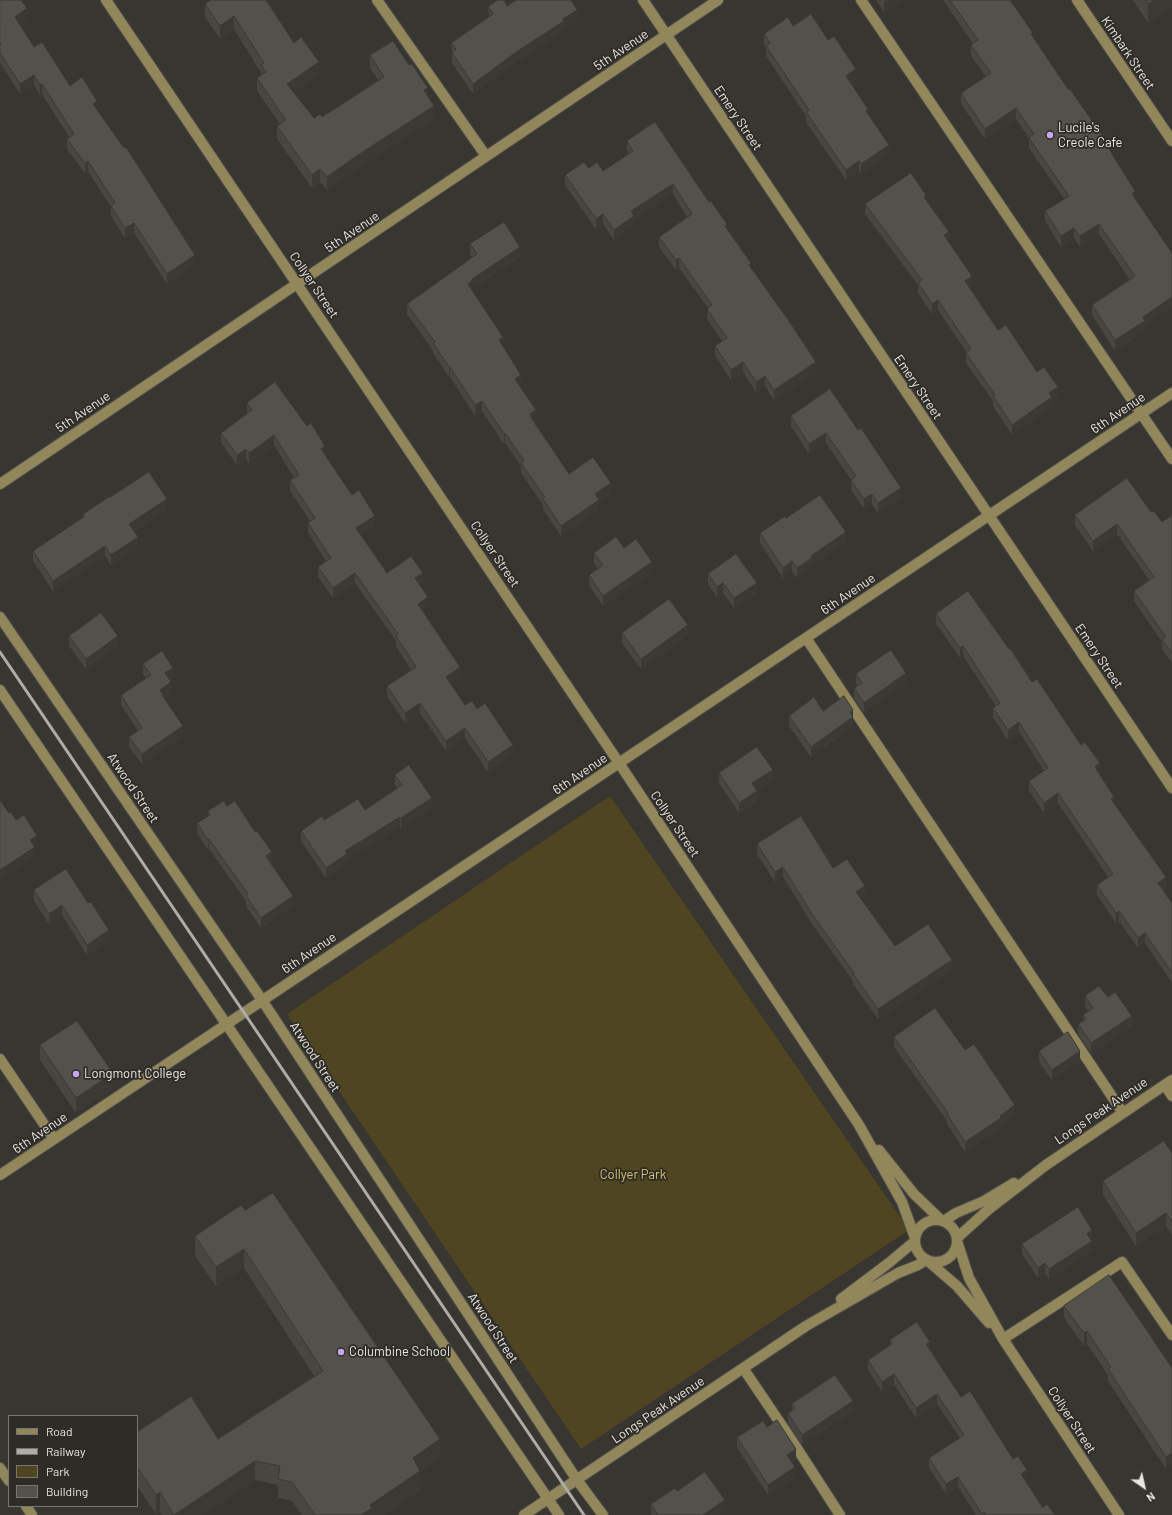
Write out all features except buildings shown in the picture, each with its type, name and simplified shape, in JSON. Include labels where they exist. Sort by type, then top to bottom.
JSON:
[{"type":"street","name":"Collyer Street","points":[[106,0],[298,284],[859,1125],[902,1202],[915,1240]]},
{"type":"street","points":[[377,0],[486,156]]},
{"type":"street","name":"Emery Street","points":[[643,0],[1172,788]]},
{"type":"street","name":"5th Avenue","points":[[0,484],[718,0]]},
{"type":"street","points":[[861,0],[1172,459]]},
{"type":"street","name":"Kimbark Street","points":[[1077,0],[1172,141]]},
{"type":"street","name":"6th Avenue","points":[[0,1176],[227,1023],[619,764],[1172,393]]},
{"type":"street","name":"Atwood Street","points":[[0,617],[262,1000],[577,1480],[603,1515]]},
{"type":"street","points":[[806,638],[1123,1113]]},
{"type":"street","points":[[0,690],[560,1515]]},
{"type":"street","points":[[0,1059],[54,1139]]},
{"type":"street","points":[[1168,1082],[1172,1096]]},
{"type":"street","name":"Longs Peak Avenue","points":[[957,1240],[989,1209],[1046,1165],[1168,1082]]},
{"type":"street","name":"Collyer Street","points":[[859,1125],[914,1194],[942,1221]]},
{"type":"street","name":"Longs Peak Avenue","points":[[942,1221],[956,1213],[984,1201],[1046,1165]]},
{"type":"street","points":[[934,1219],[942,1221],[953,1228],[957,1240],[953,1254],[942,1261],[927,1260],[918,1252],[915,1240],[917,1231],[921,1226],[934,1219]]},
{"type":"street","name":"Longs Peak Avenue","points":[[524,1515],[806,1326],[890,1262],[915,1240]]},
{"type":"street","name":"Collyer Street","points":[[957,1240],[969,1278],[1003,1339],[1119,1515]]},
{"type":"street","name":"Collyer Street","points":[[927,1260],[957,1286],[1003,1339]]},
{"type":"street","name":"Longs Peak Avenue","points":[[806,1326],[898,1273],[927,1260]]},
{"type":"street","points":[[1003,1339],[1122,1262],[1172,1335]]},
{"type":"street","points":[[743,1368],[840,1515]]},
{"type":"street","points":[[0,1468],[8,1480]]},
{"type":"green space","name":"Collyer Park","points":[[610,796],[909,1230],[581,1449],[287,1014]]},
{"type":"railway","points":[[0,652],[584,1515]]},
{"type":"place","name":"Lucile's Creole Cafe","points":[[1050,135]]},
{"type":"place","name":"Longmont College","points":[[76,1074]]},
{"type":"place","name":"Columbine School","points":[[341,1352]]}]
